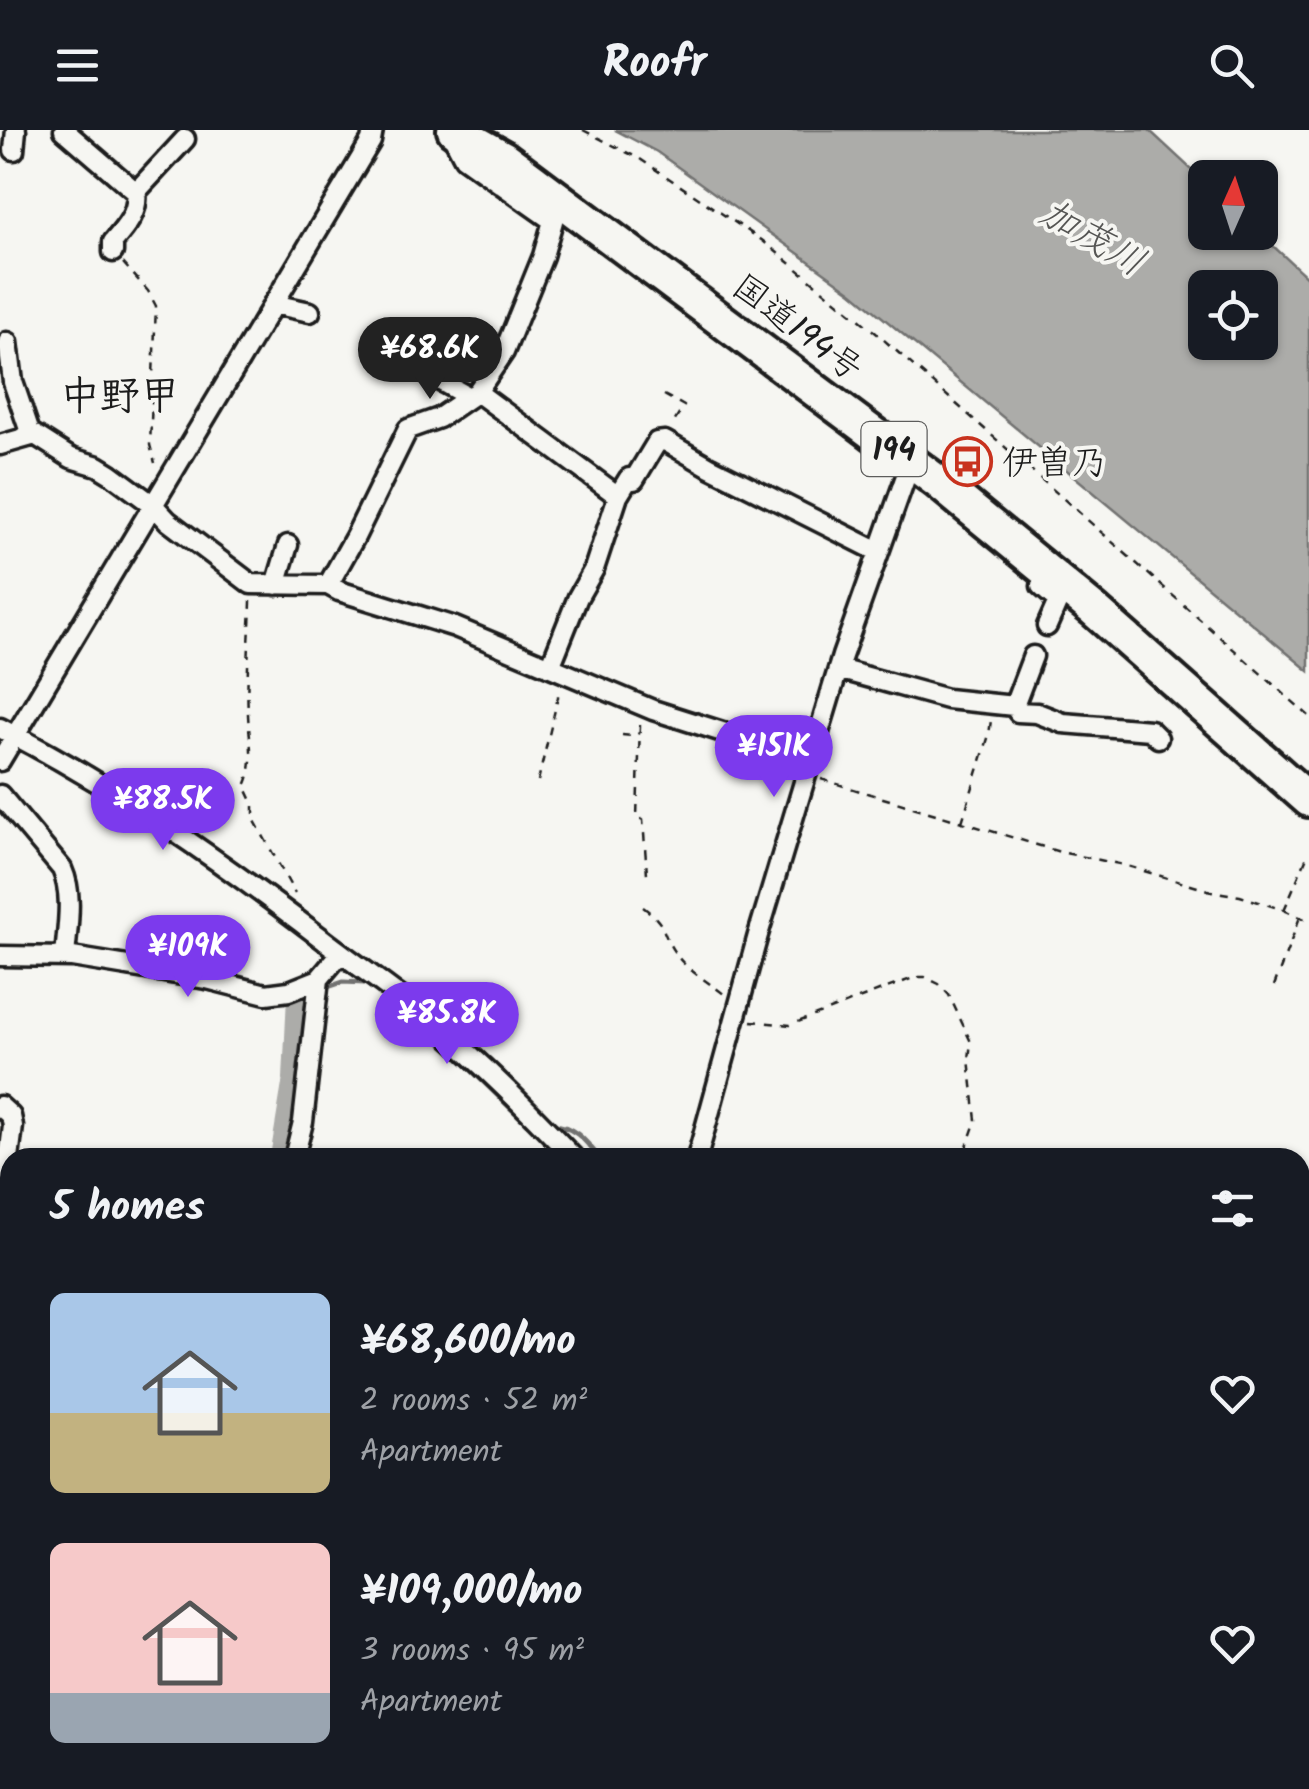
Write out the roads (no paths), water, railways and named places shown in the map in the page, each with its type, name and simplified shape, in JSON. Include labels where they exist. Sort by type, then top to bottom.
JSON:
[{"type":"highway","name":"国道194号","points":[[452,130],[504,158],[911,462],[1094,610],[1309,800]]},
{"type":"street","points":[[14,150],[16,130]]},
{"type":"street","points":[[64,130],[136,192],[138,204],[113,242],[113,252]]},
{"type":"street","points":[[0,762],[8,732],[158,497],[373,130]]},
{"type":"street","points":[[328,585],[408,430],[439,418],[473,394],[504,352],[553,221],[464,158],[452,130]]},
{"type":"street","points":[[136,192],[185,139]]},
{"type":"street","points":[[273,304],[310,312]]},
{"type":"street","points":[[8,342],[13,382],[31,435]]},
{"type":"street","points":[[415,366],[473,394],[618,496]]},
{"type":"street","points":[[0,445],[36,435],[71,458],[98,466],[158,497],[168,521],[252,584],[328,585],[455,627],[641,705],[809,767]]},
{"type":"street","points":[[550,667],[578,597],[594,569],[618,496],[629,478],[634,480],[658,442],[666,441],[878,552]]},
{"type":"street","points":[[700,1148],[838,669],[911,462]]},
{"type":"street","points":[[276,584],[288,545]]},
{"type":"street","points":[[1024,552],[1022,570],[1058,602],[1047,626]]},
{"type":"street","points":[[1014,706],[1033,656]]},
{"type":"street","points":[[838,669],[947,699],[1014,706]]},
{"type":"street","points":[[1014,706],[1018,712],[1036,713],[1063,723],[1150,730],[1158,738]]},
{"type":"street","points":[[8,732],[122,798],[255,887],[428,1019],[476,1060],[564,1148]]},
{"type":"street","points":[[0,794],[67,880],[65,957]]},
{"type":"street","points":[[0,956],[65,957],[207,979],[266,994],[290,992],[319,979],[341,953]]},
{"type":"street","points":[[296,1148],[303,1122],[319,979]]},
{"type":"street","points":[[0,1106],[11,1116],[10,1148]]},
{"type":"water","name":"加茂川","points":[[615,130],[1149,130],[1188,166],[1188,250],[1277,250],[1309,279],[1309,671],[852,292],[657,152]]},
{"type":"waterway","points":[[78,967],[229,993]]},
{"type":"waterway","points":[[322,989],[343,982],[365,983],[422,1024]]},
{"type":"waterway","points":[[265,1001],[284,1002],[312,992]]},
{"type":"waterway","points":[[287,1148],[298,1079],[302,996]]},
{"type":"waterway","points":[[434,1034],[527,1124],[532,1124]]},
{"type":"waterway","points":[[548,1124],[578,1134],[591,1148]]},
{"type":"place","name":"伊曽乃","points":[[967,462]]},
{"type":"district","name":"中野甲","points":[[120,395]]}]
